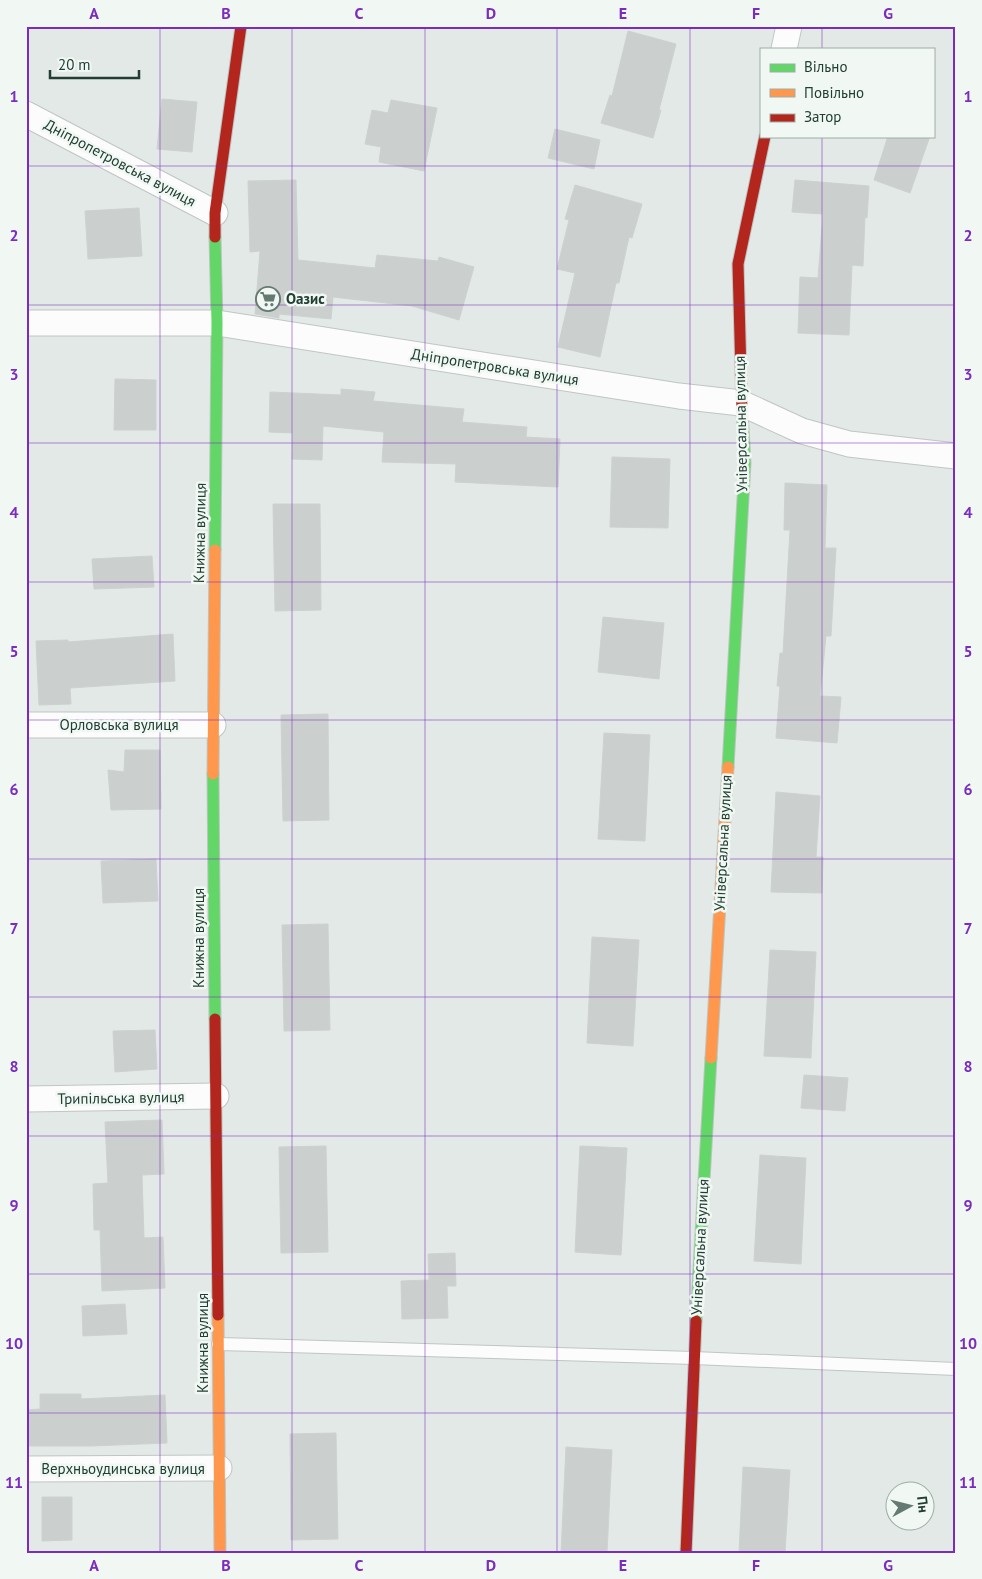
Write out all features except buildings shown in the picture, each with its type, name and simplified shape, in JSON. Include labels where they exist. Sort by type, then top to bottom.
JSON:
[{"type":"street","name":"Книжна вулиця","points":[[220,1553],[213,725],[217,323],[215,213],[240,26]]},
{"type":"street","points":[[784,48],[789,26]]},
{"type":"street","name":"Дніпропетровська вулиця","points":[[26,114],[215,213]]},
{"type":"street","name":"Універсальна вулиця","points":[[686,1553],[694,1358],[745,463],[741,403],[738,264],[765,138]]},
{"type":"street","name":"Дніпропетровська вулиця","points":[[26,323],[217,323],[679,396],[741,403],[802,431],[849,444],[956,456]]},
{"type":"street","name":"Орловська вулиця","points":[[26,725],[213,725]]},
{"type":"street","name":"Трипільська вулиця","points":[[26,1099],[216,1096]]},
{"type":"street","name":"Верхньоудинська вулиця","points":[[26,1469],[219,1468]]},
{"type":"lane","points":[[218,1344],[694,1358],[956,1369]]},
{"type":"traffic: fast","points":[[215,237],[217,323],[215,550]]},
{"type":"traffic: fast","points":[[728,767],[745,463],[742,411]]},
{"type":"traffic: fast","points":[[213,774],[215,1019]]},
{"type":"traffic: fast","points":[[696,1321],[711,1058]]},
{"type":"traffic: slow","points":[[213,774],[215,550]]},
{"type":"traffic: slow","points":[[711,1058],[728,767]]},
{"type":"traffic: slow","points":[[218,1315],[220,1553]]},
{"type":"traffic: jam","points":[[215,237],[215,213],[241,26]]},
{"type":"traffic: jam","points":[[742,411],[738,264],[765,138]]},
{"type":"traffic: jam","points":[[215,1019],[218,1315]]},
{"type":"traffic: jam","points":[[686,1553],[696,1321]]},
{"type":"place","name":"Оазис","points":[[268,299]]}]
